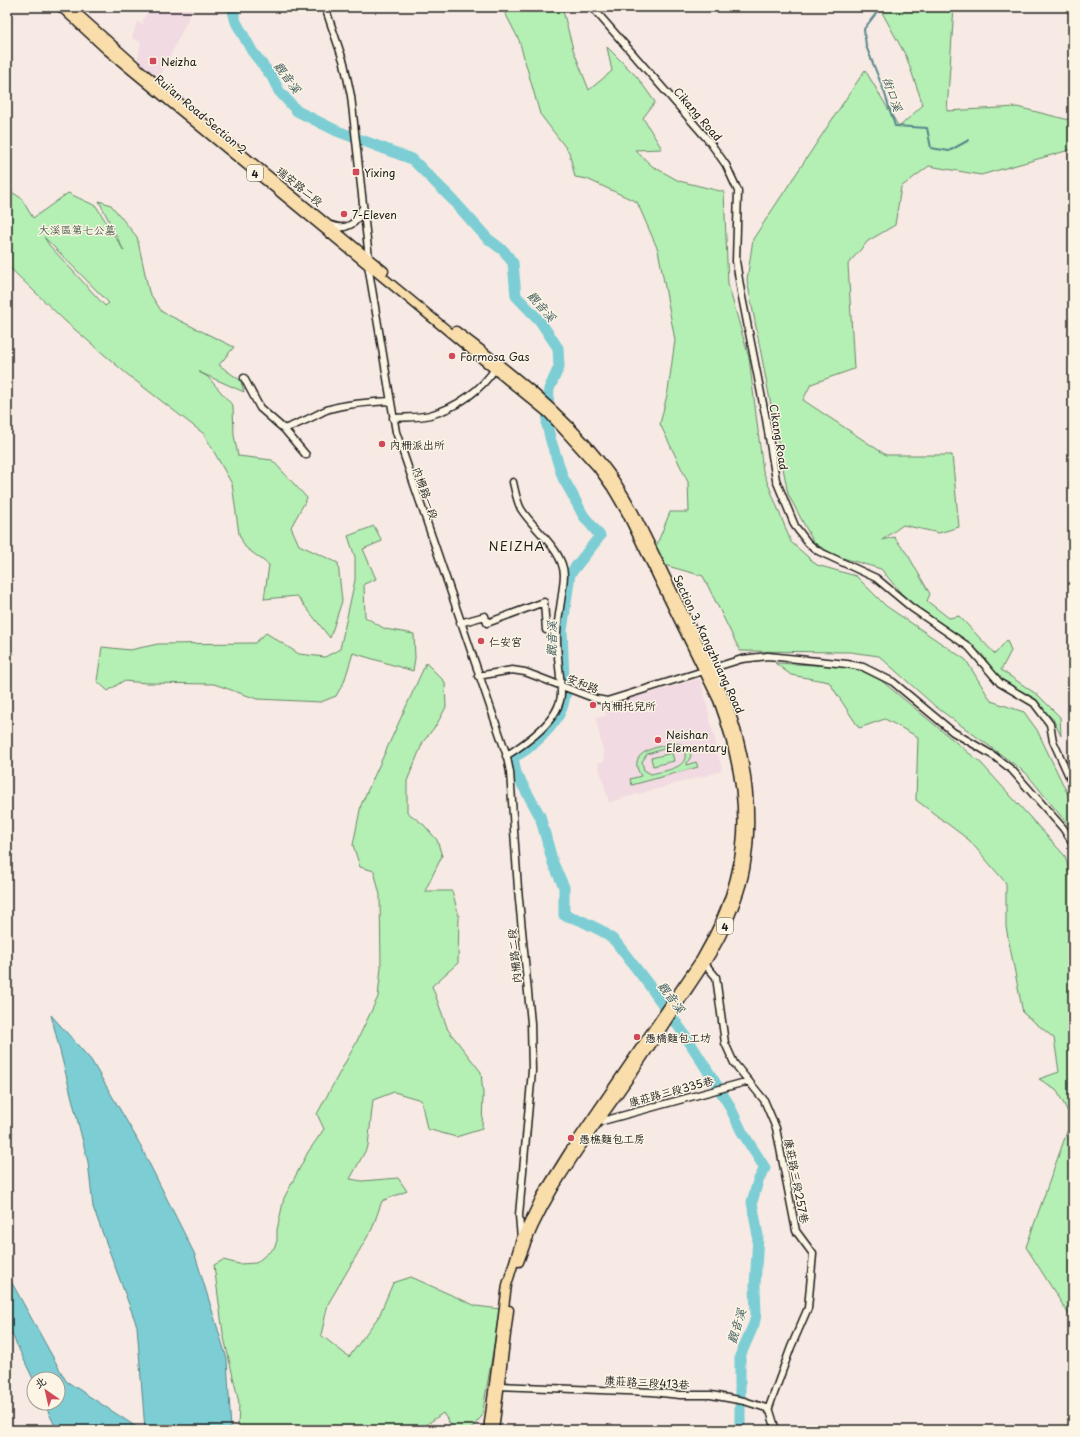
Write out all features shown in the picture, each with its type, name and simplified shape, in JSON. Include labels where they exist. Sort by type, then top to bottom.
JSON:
[{"type":"main road","name":"Rui'an Road Section 2","points":[[61,7],[107,50],[144,76]]},
{"type":"main road","name":"Rui'an Road Section 2","points":[[70,7],[144,76],[368,262]]},
{"type":"main road","name":"瑞安路二段","points":[[144,76],[330,225]]},
{"type":"main road","name":"4","points":[[330,225],[368,262]]},
{"type":"main road","name":"Section 3, Kangzhuang Road","points":[[368,262],[442,320],[539,401],[556,417],[597,467],[612,488],[626,512],[707,670],[724,698],[738,739],[745,774],[749,825],[745,871],[728,921],[705,964],[599,1122],[570,1161],[536,1219],[522,1252],[514,1278],[510,1300],[494,1430]]},
{"type":"main road","name":"Section 3, Kangzhuang Road","points":[[488,1430],[507,1285],[521,1239],[541,1196],[576,1141],[701,959],[716,934],[733,889],[742,848],[741,793],[738,772],[725,720],[707,670]]},
{"type":"street","points":[[325,7],[344,63],[356,133],[368,262]]},
{"type":"street","name":"Cikang Road","points":[[592,7],[709,141],[732,175],[738,191],[736,261],[741,292],[766,419],[776,480],[795,526],[808,543],[818,551],[876,578],[912,608],[969,647],[1000,683],[1034,703],[1050,724],[1053,741],[1073,785]]},
{"type":"street","points":[[330,225],[338,228],[347,227],[355,222],[363,208]]},
{"type":"street","name":"內柵路一段","points":[[368,262],[393,418],[410,475],[478,676]]},
{"type":"street","points":[[393,418],[430,415],[458,404],[482,386],[496,366]]},
{"type":"street","points":[[244,378],[260,408],[284,430],[306,455]]},
{"type":"street","points":[[284,430],[314,418],[325,411],[364,403],[390,401]]},
{"type":"street","points":[[506,756],[528,741],[545,725],[557,708],[561,695],[557,633],[564,587],[564,568],[553,549],[520,508],[513,482]]},
{"type":"street","points":[[460,623],[485,616],[487,623],[544,602],[546,630],[557,633]]},
{"type":"street","name":"安和路","points":[[478,676],[512,670],[525,672],[560,684],[596,699],[607,701],[742,659],[768,656],[863,667],[893,682],[953,732],[994,756],[1012,770],[1073,843]]},
{"type":"street","name":"內柵路二段","points":[[478,676],[506,756],[510,772],[518,889],[531,1023],[532,1071],[519,1215],[521,1239]]},
{"type":"street","name":"康莊路三段257巷","points":[[705,964],[716,977],[725,1043],[734,1062],[764,1100],[776,1128],[796,1231],[813,1254],[808,1308],[791,1347],[768,1410]]},
{"type":"street","name":"康莊路三段335巷","points":[[599,1122],[749,1081]]},
{"type":"street","name":"康莊路三段413巷","points":[[500,1386],[652,1392],[680,1396],[711,1395],[744,1401],[768,1410]]},
{"type":"street","points":[[768,1410],[773,1417],[776,1430]]},
{"type":"shaded area","points":[[151,7],[194,7],[158,80],[137,62],[141,42],[132,38],[137,22],[143,24],[144,18]]},
{"type":"shaded area","name":"Neishan Elementary","points":[[698,679],[701,681],[722,771],[609,802],[598,763],[605,761],[596,718],[606,716],[604,706]]},
{"type":"green space","points":[[502,7],[562,7],[573,49],[589,90],[612,71],[607,47],[637,77],[655,102],[643,118],[662,149],[635,150],[652,166],[679,181],[724,192],[728,284],[749,358],[763,471],[791,542],[817,565],[856,576],[886,606],[966,660],[991,701],[1024,712],[1037,730],[1073,805],[1073,831],[1026,773],[936,707],[879,656],[850,652],[740,651],[703,576],[664,565],[655,549],[670,512],[689,512],[688,482],[660,424],[668,391],[675,340],[658,250],[637,202],[587,179],[575,177],[569,152],[540,114],[519,40]]},
{"type":"green space","points":[[879,7],[954,7],[947,111],[1017,107],[1073,121],[1073,149],[981,175],[929,166],[901,187],[895,225],[868,241],[848,264],[854,369],[811,384],[803,400],[886,455],[952,455],[959,527],[939,533],[903,525],[882,540],[894,537],[908,555],[930,594],[927,601],[949,618],[959,616],[995,654],[1007,640],[1011,651],[1001,670],[1039,696],[1060,717],[1061,736],[1053,719],[1023,692],[1002,683],[982,654],[910,604],[881,569],[836,556],[814,543],[788,494],[747,280],[753,239],[865,70],[899,127],[923,105],[906,56]]},
{"type":"green space","name":"大溪區第七公墓","points":[[7,189],[21,198],[33,218],[68,193],[96,206],[124,251],[99,201],[111,205],[137,237],[149,292],[162,312],[234,347],[219,365],[241,381],[244,392],[199,372],[208,377],[233,406],[234,435],[238,456],[272,460],[307,498],[291,527],[299,545],[338,563],[342,601],[330,638],[297,596],[264,599],[269,565],[245,547],[239,534],[232,484],[204,434],[128,375],[65,321],[7,265]],"holes":[[[44,237],[109,303],[105,306],[49,245]]]},
{"type":"green space","points":[[374,526],[382,541],[363,549],[376,579],[364,584],[365,617],[385,629],[414,634],[415,658],[413,671],[353,653],[344,682],[336,696],[321,702],[257,699],[214,684],[147,683],[123,681],[108,691],[97,681],[102,647],[130,650],[158,644],[255,643],[266,633],[299,654],[325,657],[340,649],[355,580],[355,557],[348,536]]},
{"type":"green space","points":[[426,663],[445,682],[446,707],[437,724],[423,742],[407,781],[407,812],[424,825],[437,840],[442,856],[425,891],[452,891],[459,916],[458,963],[432,986],[448,1030],[481,1072],[483,1094],[482,1129],[456,1137],[427,1129],[421,1100],[394,1092],[373,1100],[368,1146],[350,1179],[362,1181],[398,1178],[407,1191],[382,1201],[372,1229],[328,1304],[321,1335],[349,1357],[379,1316],[393,1283],[411,1277],[476,1306],[500,1309],[482,1416],[470,1430],[454,1430],[443,1413],[423,1427],[423,1430],[238,1430],[239,1403],[223,1333],[214,1265],[223,1260],[239,1264],[256,1263],[274,1248],[277,1241],[277,1230],[284,1198],[308,1152],[324,1129],[317,1114],[356,1043],[378,997],[381,967],[380,895],[374,871],[360,867],[353,845],[361,805]]},
{"type":"green space","points":[[775,663],[852,667],[877,677],[981,763],[1065,856],[1073,885],[1073,1321],[1026,1247],[1068,1129],[1068,1112],[1056,1089],[1039,1079],[1059,1072],[1054,1038],[1023,1013],[1006,927],[1006,883],[969,840],[916,800],[918,737],[885,719],[859,728],[829,682],[791,675]]},
{"type":"green space","points":[[675,743],[681,744],[689,751],[691,756],[686,765],[696,762],[698,767],[632,785],[630,779],[641,776],[637,768],[637,761],[640,756],[653,749]],"holes":[[[674,746],[685,753],[685,758],[678,766],[651,774],[644,770],[642,762],[647,754]]]},
{"type":"green space","points":[[672,753],[674,761],[653,766],[651,758]]},
{"type":"water","points":[[51,1015],[91,1060],[136,1137],[195,1255],[227,1359],[231,1430],[145,1430],[137,1326],[93,1207],[88,1162]]},
{"type":"water","points":[[7,1274],[60,1371],[29,1371],[7,1324]]},
{"type":"water","points":[[66,1381],[141,1430],[57,1430],[48,1411],[66,1411]]},
{"type":"waterway","name":"觀音溪","points":[[232,7],[236,22],[252,51],[272,77],[279,91],[297,111],[337,131],[412,159],[452,199],[487,238],[504,251],[513,263],[516,296],[540,321],[558,348],[559,367],[549,389],[547,425],[563,478],[583,515],[600,536],[570,574],[562,631],[564,682]]},
{"type":"waterway","name":"街口溪","points":[[881,7],[864,29],[866,46],[884,91],[895,126],[927,128],[931,148],[949,151],[969,140]]},
{"type":"waterway","name":"觀音溪","points":[[566,693],[563,706],[554,722],[542,736],[527,749],[513,757],[516,773],[540,816],[553,863],[564,887],[564,915],[580,920],[602,931],[615,941],[687,1038],[728,1103],[742,1132],[765,1168],[758,1181],[752,1202],[758,1236],[755,1286],[756,1315],[754,1324],[740,1356],[740,1425],[738,1430]]},
{"type":"place","name":"Neizha","points":[[153,61]]},
{"type":"place","name":"Yixing","points":[[356,172]]},
{"type":"place","name":"7-Eleven","points":[[344,214]]},
{"type":"place","name":"Formosa Gas","points":[[452,356]]},
{"type":"place","name":"內柵派出所","points":[[382,444]]},
{"type":"place","name":"仁安宮","points":[[481,641]]},
{"type":"place","name":"內柵托兒所","points":[[593,705]]},
{"type":"place","name":"Neishan Elementary","points":[[658,740]]},
{"type":"place","name":"愚橋麵包工坊","points":[[637,1037]]},
{"type":"place","name":"愚樵麵包工房","points":[[571,1138]]},
{"type":"district","name":"NEIZHA","points":[[517,545]]}]
